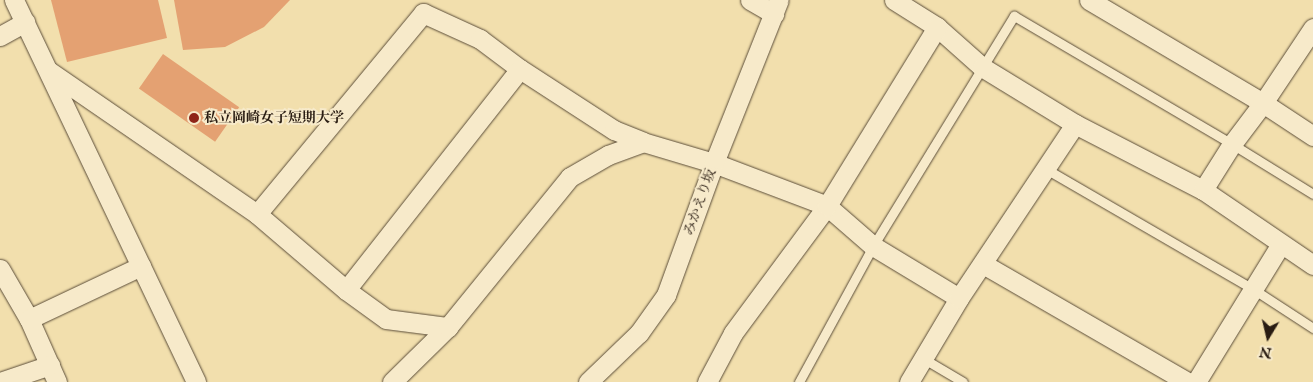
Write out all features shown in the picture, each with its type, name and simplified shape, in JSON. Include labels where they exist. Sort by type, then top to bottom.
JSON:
[{"type":"street","points":[[14,0],[196,382]]},
{"type":"street","points":[[750,0],[776,7]]},
{"type":"street","points":[[894,0],[937,28],[982,67],[1075,124],[1203,190],[1313,265]]},
{"type":"street","points":[[1089,0],[1263,103],[1313,136]]},
{"type":"street","points":[[257,214],[421,6],[480,39],[520,68],[614,130],[643,142],[714,163],[827,206],[873,246],[959,298]]},
{"type":"street","name":"みかえり坂","points":[[595,380],[639,333],[666,295],[714,163],[776,7]]},
{"type":"street","points":[[0,36],[25,22]]},
{"type":"street","points":[[707,382],[733,333],[827,206],[937,28]]},
{"type":"street","points":[[1203,190],[1232,144],[1263,103],[1313,28]]},
{"type":"street","points":[[346,290],[520,68]]},
{"type":"street","points":[[49,71],[257,214],[346,290],[386,319],[448,327]]},
{"type":"street","points":[[909,382],[959,298],[1075,124]]},
{"type":"street","points":[[392,382],[448,327],[570,177],[608,155],[643,142]]},
{"type":"street","points":[[1196,382],[1281,244]]},
{"type":"street","points":[[983,264],[1186,382]]},
{"type":"street","points":[[29,319],[141,266]]},
{"type":"street","points":[[0,268],[29,319],[54,373],[0,382]]},
{"type":"lane","points":[[799,382],[873,246],[1014,16],[1232,144],[1313,194]]},
{"type":"lane","points":[[1046,169],[1254,290],[1313,328]]},
{"type":"lane","points":[[924,358],[963,382]]},
{"type":"building","points":[[51,0],[158,0],[167,38],[67,62]]},
{"type":"building","points":[[174,0],[290,0],[264,27],[225,47],[183,50]]},
{"type":"building","points":[[163,54],[239,107],[215,142],[139,88]]},
{"type":"place","name":"私立岡崎女子短期大学","points":[[194,118]]}]
